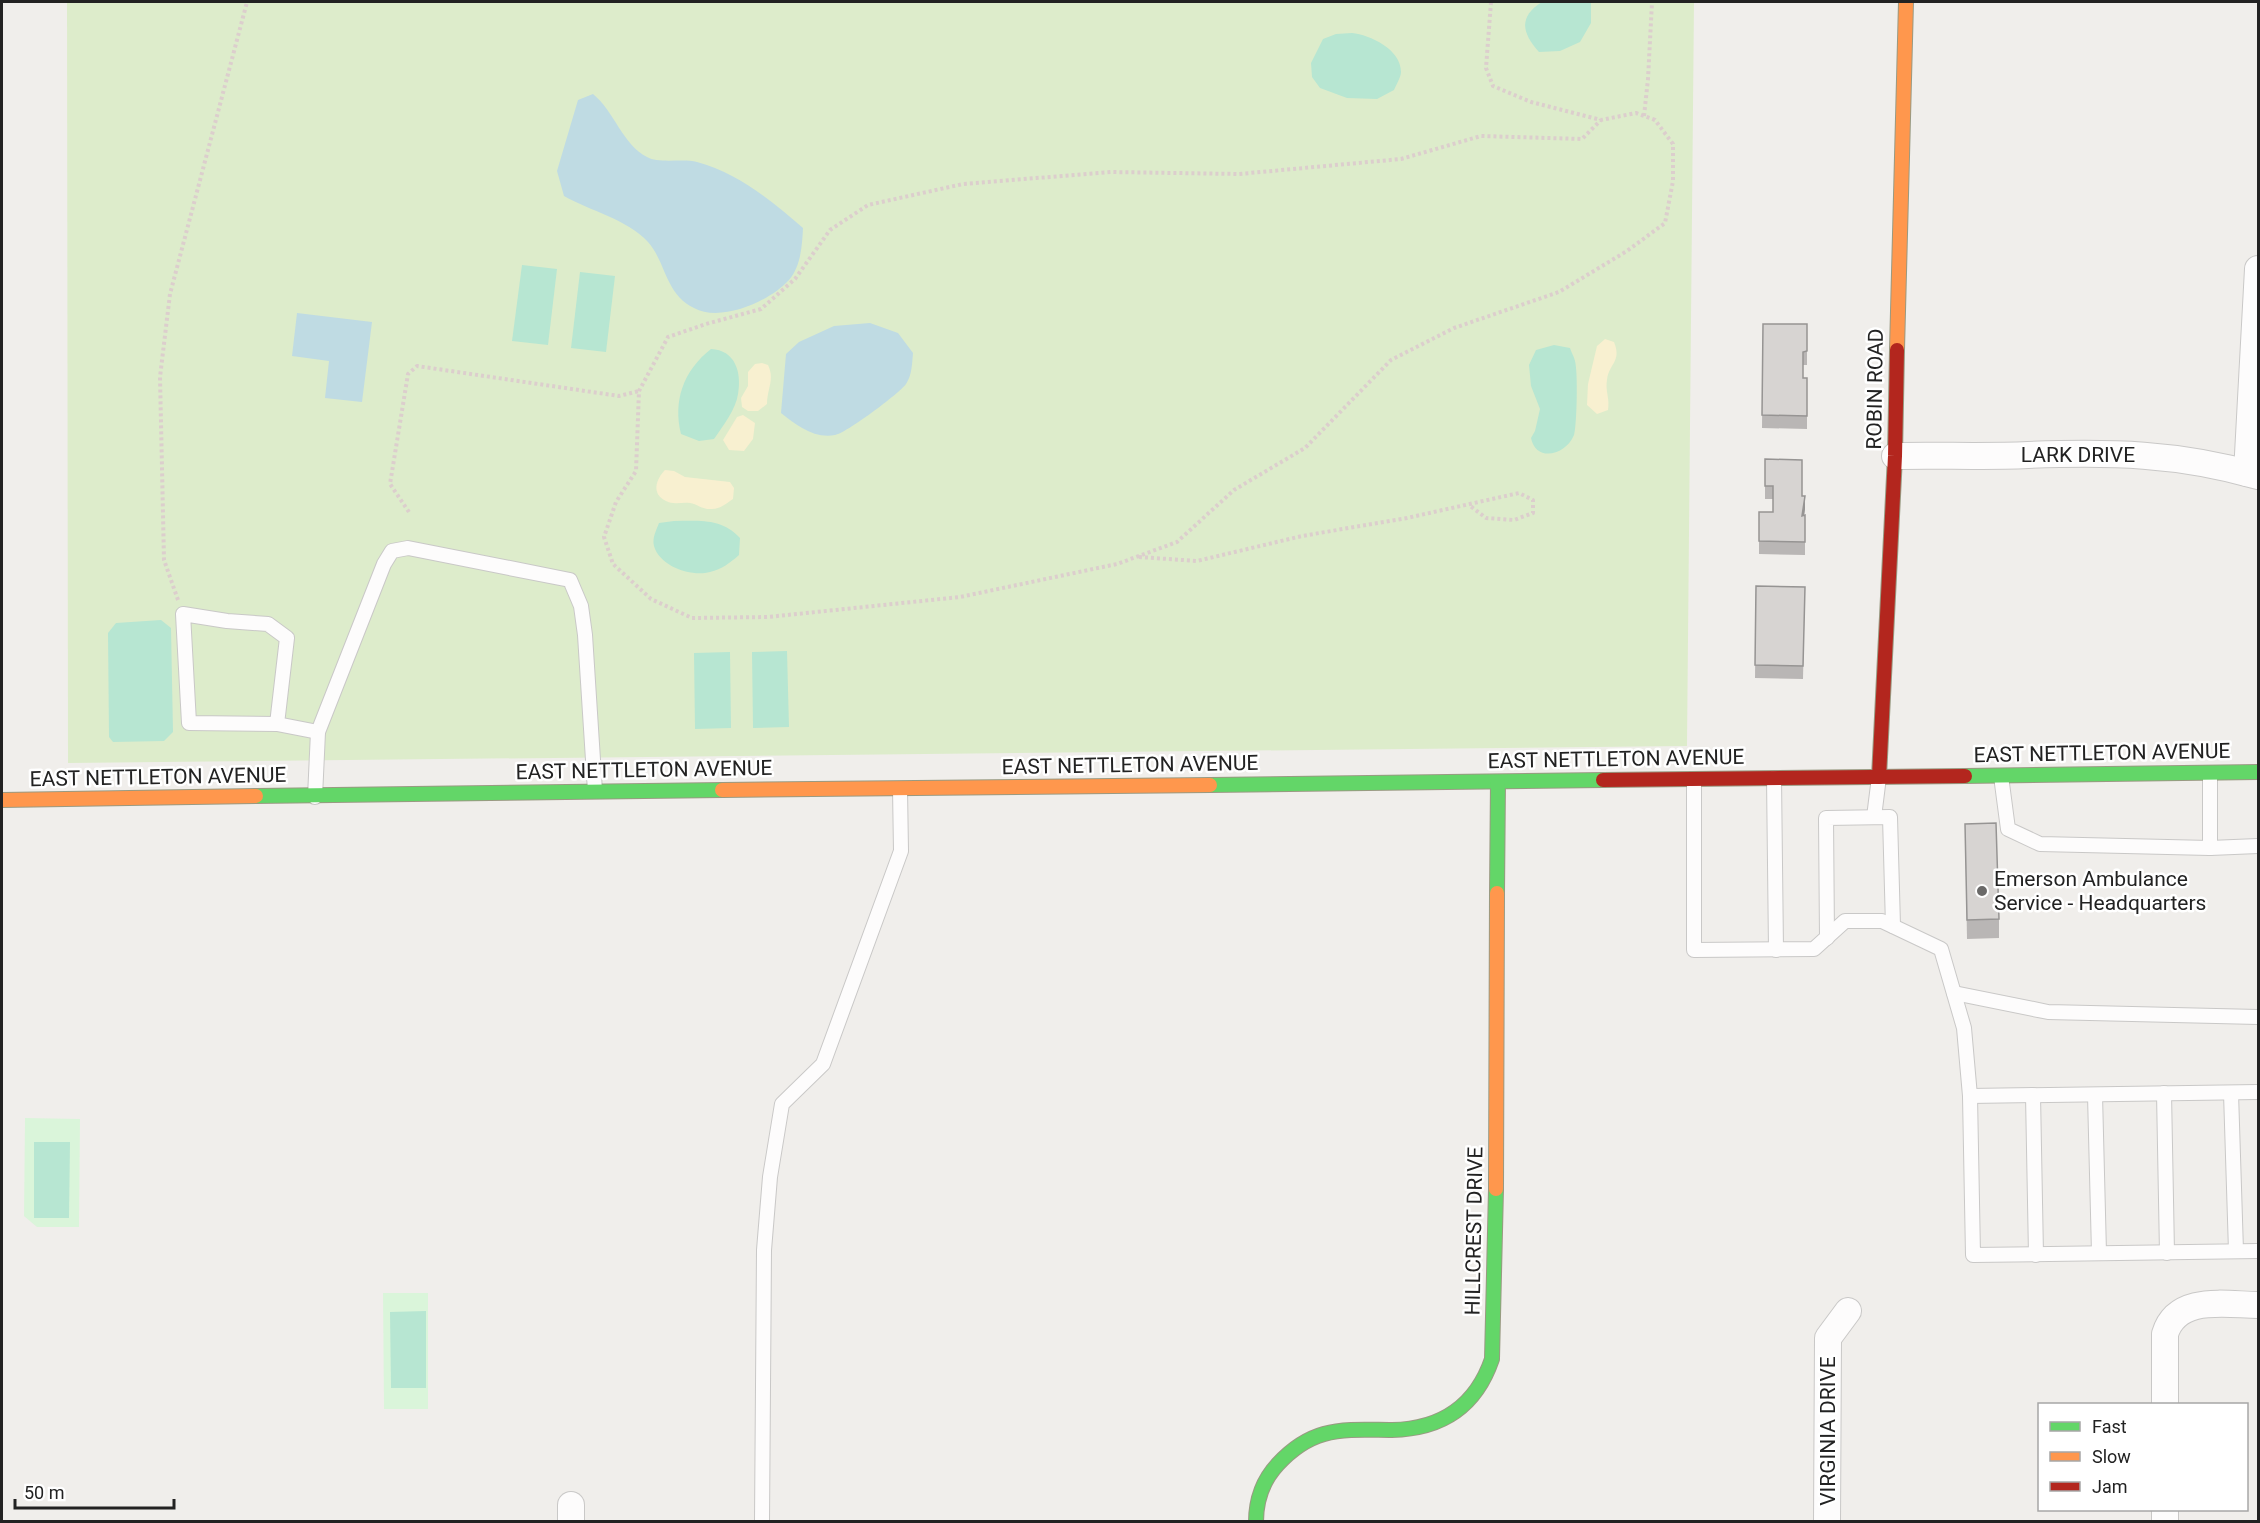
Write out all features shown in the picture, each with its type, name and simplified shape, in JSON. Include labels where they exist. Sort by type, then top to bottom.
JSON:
[{"type":"main road","name":"ROBIN ROAD","points":[[1879,777],[1895,456],[1906,2]]},
{"type":"main road","name":"EAST NETTLETON AVENUE","points":[[2,800],[2259,772]]},
{"type":"main road","name":"HILLCREST DRIVE","points":[[1256,1521],[1261,1490],[1270,1472],[1294,1448],[1309,1439],[1333,1432],[1412,1430],[1434,1423],[1462,1408],[1480,1389],[1488,1375],[1492,1359],[1496,1203],[1498,782]]},
{"type":"street","points":[[2253,475],[2259,269]]},
{"type":"street","name":"LARK DRIVE","points":[[1895,456],[2113,453],[2207,463],[2253,475]]},
{"type":"street","points":[[2165,1403],[2167,1327],[2180,1311],[2194,1305],[2259,1305]]},
{"type":"street","name":"VIRGINIA DRIVE","points":[[1827,1521],[1828,1338],[1848,1311]]},
{"type":"lane","points":[[315,796],[318,732],[384,564],[392,551],[408,548],[570,580],[581,606],[585,635],[595,791]]},
{"type":"lane","points":[[277,724],[287,638],[268,624],[227,621],[183,614],[189,723],[277,724],[318,732]]},
{"type":"lane","points":[[2210,773],[2210,848]]},
{"type":"lane","points":[[2001,776],[2008,829],[2040,844],[2210,848],[2259,846]]},
{"type":"lane","points":[[1874,817],[1879,777]]},
{"type":"lane","points":[[1774,778],[1776,950]]},
{"type":"lane","points":[[1694,779],[1694,950],[1814,949],[1845,921],[1882,921],[1941,949],[1964,1028],[1970,1096],[1973,1255],[2259,1251]]},
{"type":"lane","points":[[762,1521],[764,1250],[770,1177],[783,1104],[823,1064],[901,851],[900,789]]},
{"type":"lane","points":[[1827,938],[1826,818],[1890,817],[1893,926]]},
{"type":"lane","points":[[1954,993],[2048,1012],[2259,1017]]},
{"type":"lane","points":[[2231,1092],[2236,1251]]},
{"type":"lane","points":[[1970,1096],[2259,1092]]},
{"type":"lane","points":[[2164,1093],[2167,1253]]},
{"type":"lane","points":[[2033,1095],[2036,1255]]},
{"type":"lane","points":[[2095,1095],[2099,1254]]},
{"type":"path","points":[[183,614],[164,561],[160,377],[170,294],[247,2]]},
{"type":"path","points":[[1491,2],[1486,68],[1493,86],[1531,102],[1601,120],[1636,113],[1655,120],[1673,144],[1673,181],[1665,223],[1627,251],[1559,292],[1454,328],[1391,360],[1305,448],[1234,490],[1177,542],[1118,564],[960,597],[768,617],[692,618],[651,599],[613,564],[604,537],[616,502],[636,471],[639,391],[668,337],[760,309],[795,279],[830,230],[868,205],[963,184],[1111,172],[1239,174],[1401,159],[1481,136],[1582,139],[1601,120]]},
{"type":"path","points":[[1644,116],[1652,2]]},
{"type":"path","points":[[409,512],[390,484],[408,374],[417,366],[619,396],[639,391]]},
{"type":"path","points":[[1135,557],[1197,561],[1302,536],[1469,505],[1519,493],[1533,500],[1533,513],[1514,520],[1486,518],[1469,505]]},
{"type":"green space","points":[[67,2],[1694,2],[1687,746],[68,763]]},
{"type":"green space","points":[[1542,2],[1591,2],[1591,23],[1580,42],[1560,51],[1539,52],[1529,38],[1525,26],[1529,13]]},
{"type":"green space","points":[[1352,33],[1375,40],[1396,56],[1401,72],[1394,90],[1377,99],[1347,98],[1320,88],[1312,77],[1311,63],[1323,39],[1336,34]]},
{"type":"green space","points":[[522,265],[557,269],[548,345],[512,341]]},
{"type":"green space","points":[[580,272],[615,276],[606,352],[571,348]]},
{"type":"green space","points":[[1554,345],[1570,348],[1575,359],[1576,421],[1574,435],[1570,442],[1558,451],[1545,453],[1534,446],[1531,438],[1540,409],[1531,386],[1529,365],[1536,350]]},
{"type":"green space","points":[[711,349],[726,353],[735,364],[739,378],[738,394],[732,411],[714,439],[699,441],[681,434],[678,410],[682,387],[687,377],[693,367]]},
{"type":"green space","points":[[710,522],[725,527],[740,538],[739,555],[714,571],[703,573],[686,572],[670,565],[657,553],[654,540],[659,523]]},
{"type":"green space","points":[[161,620],[171,628],[173,732],[164,741],[113,742],[109,737],[108,633],[116,623]]},
{"type":"green space","points":[[787,651],[789,727],[753,728],[752,652]]},
{"type":"green space","points":[[730,652],[731,728],[695,729],[694,653]]},
{"type":"green space","points":[[25,1118],[80,1119],[79,1227],[37,1227],[24,1216]]},
{"type":"green space","points":[[34,1142],[70,1142],[69,1218],[34,1218]]},
{"type":"green space","points":[[383,1293],[428,1293],[428,1409],[384,1409]]},
{"type":"green space","points":[[426,1311],[426,1388],[391,1388],[390,1312]]},
{"type":"sand","points":[[1605,339],[1614,342],[1617,354],[1607,380],[1608,410],[1597,414],[1587,405],[1588,384],[1597,346]]},
{"type":"sand","points":[[755,364],[768,365],[771,375],[767,404],[758,411],[748,411],[742,407],[741,398],[748,386],[748,372]]},
{"type":"sand","points":[[743,415],[755,423],[753,439],[744,451],[729,450],[723,440],[737,417]]},
{"type":"sand","points":[[665,470],[674,471],[685,477],[730,482],[734,488],[733,499],[721,507],[712,509],[690,503],[669,502],[661,498],[656,486]]},
{"type":"water","points":[[593,94],[639,152],[652,159],[697,162],[726,173],[767,198],[803,228],[798,262],[789,280],[781,288],[758,302],[731,311],[705,312],[694,308],[677,295],[654,250],[639,234],[619,221],[564,196],[557,171],[578,100]]},
{"type":"water","points":[[297,313],[372,322],[362,402],[325,398],[329,361],[292,356]]},
{"type":"water","points":[[870,323],[898,333],[913,353],[909,377],[902,389],[860,421],[835,435],[813,433],[781,413],[786,354],[799,342],[834,326]]},
{"type":"building","points":[[1763,324],[1807,324],[1807,351],[1803,352],[1803,378],[1807,378],[1807,416],[1762,415]]},
{"type":"building","points":[[1765,459],[1802,460],[1802,496],[1805,496],[1802,516],[1805,515],[1805,542],[1759,541],[1759,512],[1773,512],[1773,486],[1765,486]]},
{"type":"building","points":[[1756,586],[1805,587],[1803,666],[1755,665]]},
{"type":"building","name":"Emerson Ambulance Service - Headquarters","points":[[1996,823],[1999,919],[1967,920],[1965,824]]},
{"type":"traffic: fast","points":[[1965,776],[2258,772]]},
{"type":"traffic: fast","points":[[1210,785],[1603,780]]},
{"type":"traffic: fast","points":[[1497,893],[1498,782]]},
{"type":"traffic: fast","points":[[256,796],[722,790]]},
{"type":"traffic: fast","points":[[1256,1522],[1259,1498],[1268,1477],[1283,1459],[1305,1442],[1317,1436],[1341,1431],[1410,1429],[1426,1425],[1455,1412],[1477,1390],[1492,1359],[1496,1189]]},
{"type":"traffic: slow","points":[[1897,350],[1906,2]]},
{"type":"traffic: slow","points":[[722,790],[1210,785]]},
{"type":"traffic: slow","points":[[2,800],[256,796]]},
{"type":"traffic: slow","points":[[1496,1189],[1497,893]]},
{"type":"traffic: jam","points":[[1879,777],[1895,456],[1897,350]]},
{"type":"traffic: jam","points":[[1603,780],[1965,776]]},
{"type":"place","name":"Emerson Ambulance Service - Headquarters","points":[[1982,891]]}]
